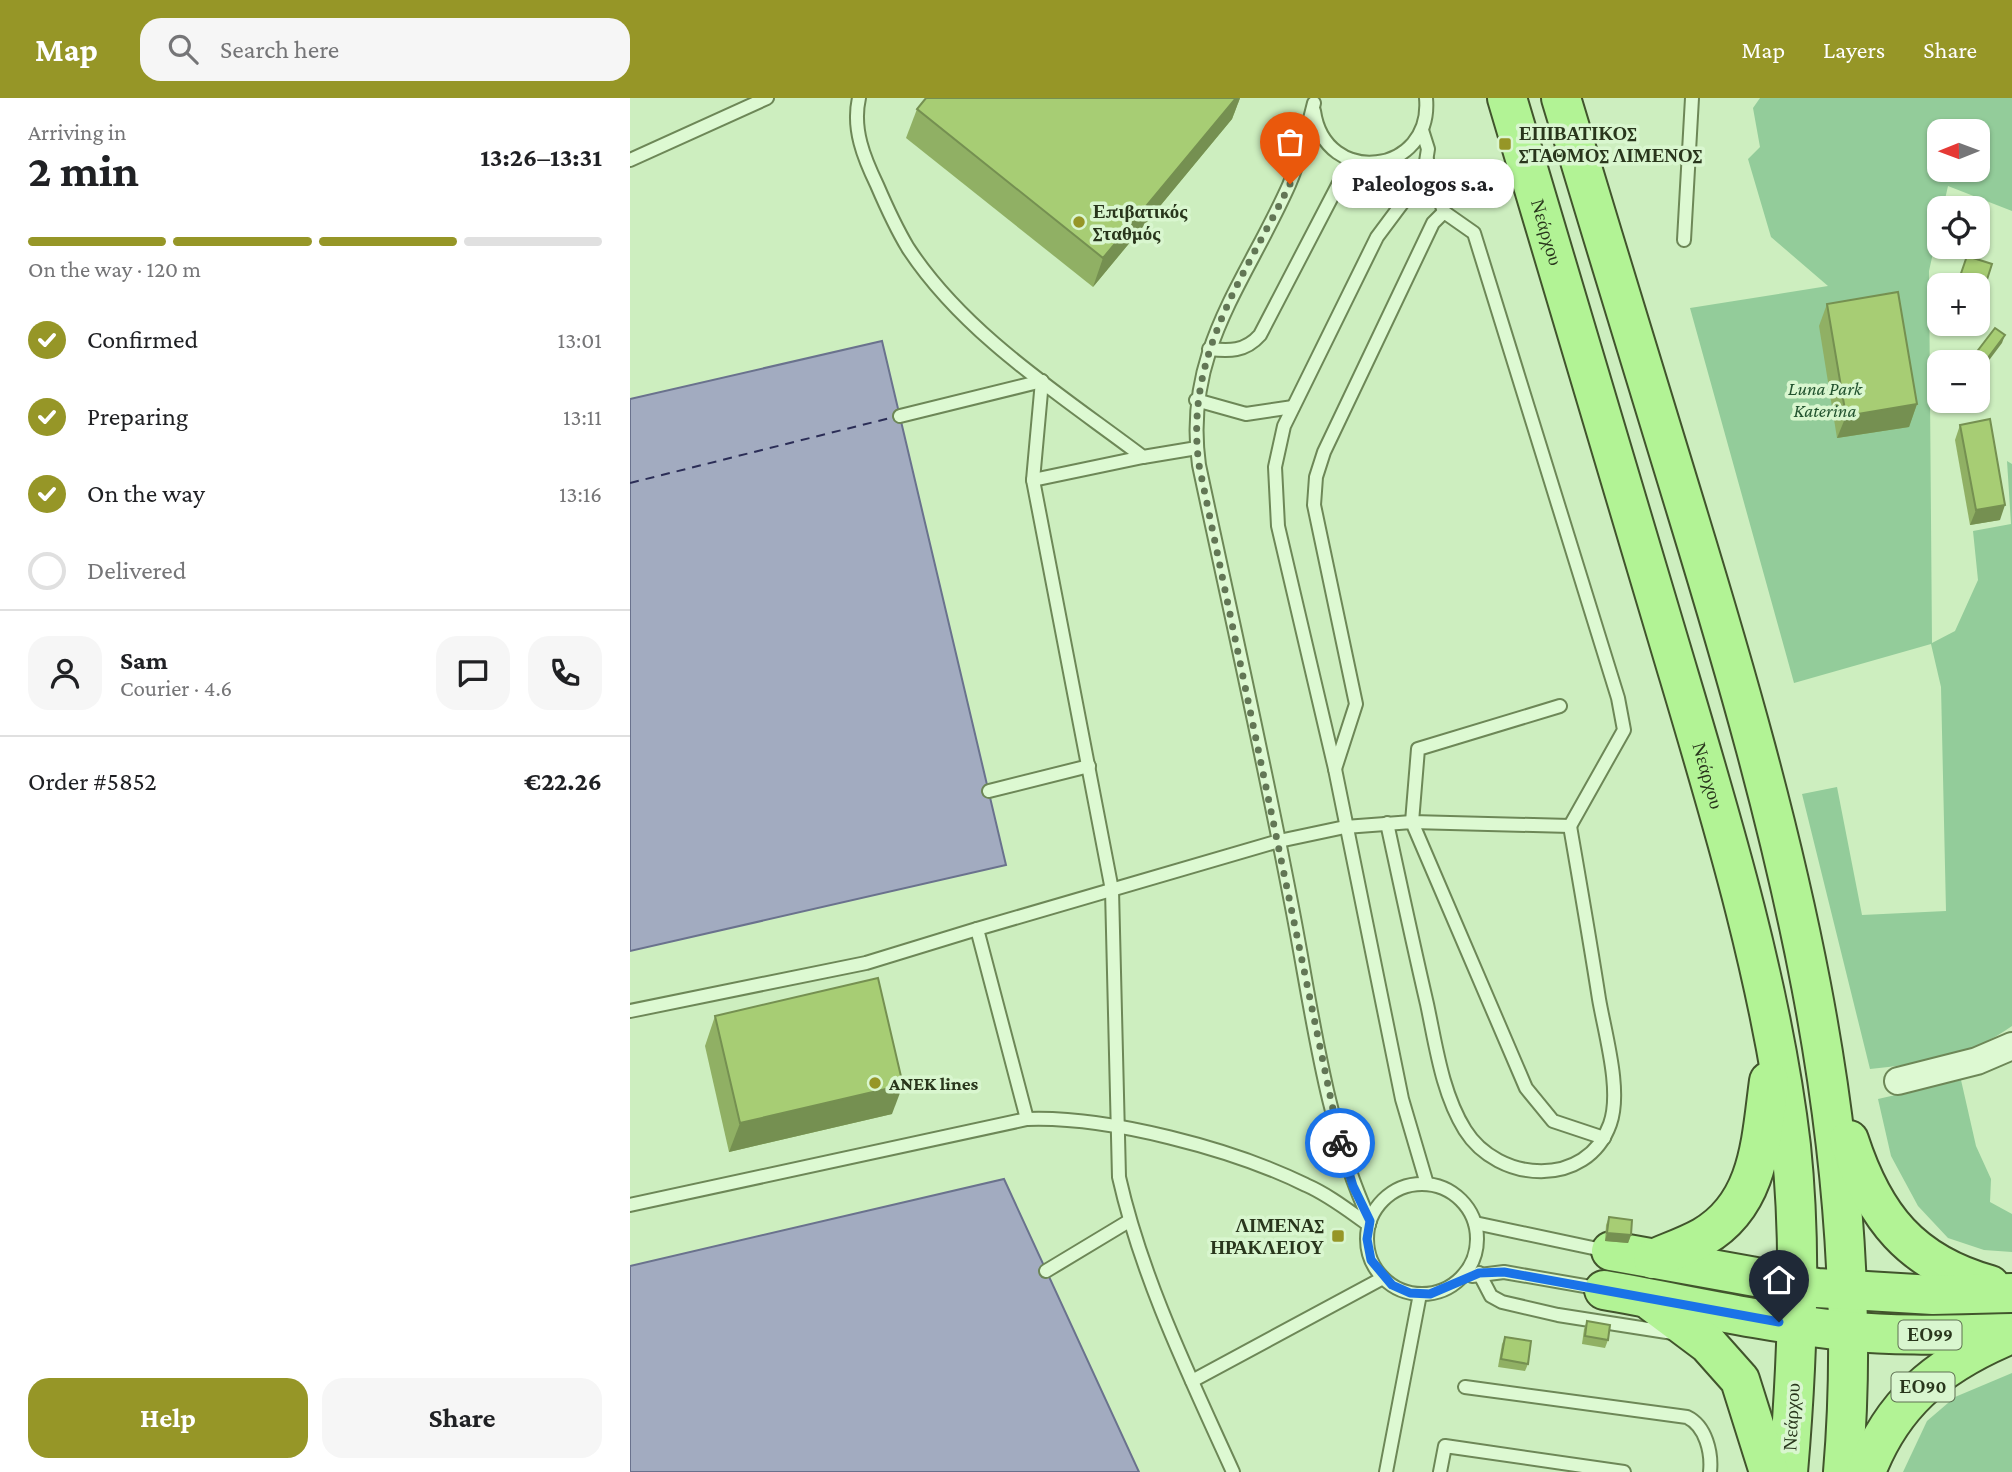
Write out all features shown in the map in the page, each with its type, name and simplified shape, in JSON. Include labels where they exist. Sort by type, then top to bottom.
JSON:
[{"type":"main road","name":"Νεάρχου","points":[[1507,98],[1708,776],[1774,1044],[1791,1150],[1795,1285],[1788,1472]]},
{"type":"main road","points":[[1561,98],[1751,732],[1802,944],[1839,1153],[1849,1290],[1843,1472]]},
{"type":"main road","points":[[1653,1259],[1701,1238],[1718,1226],[1745,1195],[1757,1163],[1774,1044]]},
{"type":"main road","points":[[1827,1074],[1863,1177],[1878,1204],[1906,1240],[1926,1259],[1944,1270],[2012,1292]]},
{"type":"main road","points":[[1611,1251],[1795,1285],[1942,1295],[2012,1292]]},
{"type":"main road","name":"ΕΟ99","points":[[1604,1290],[1794,1325],[1848,1331],[1901,1335],[2012,1333]]},
{"type":"main road","points":[[1645,1297],[1698,1336],[1723,1359],[1740,1380],[1769,1472]]},
{"type":"main road","name":"ΕΟ90","points":[[1866,1472],[1880,1438],[1898,1410],[1957,1361],[2012,1333]]},
{"type":"street","points":[[1898,1081],[1977,1061],[2012,1046]]},
{"type":"lane","points":[[630,160],[767,98]]},
{"type":"lane","points":[[859,98],[857,130],[862,149],[908,247],[964,315],[1042,381],[1143,457]]},
{"type":"lane","points":[[1315,101],[1316,122],[1323,138],[1335,151],[1351,160],[1372,163],[1392,159],[1410,147],[1422,130],[1426,118],[1426,98]]},
{"type":"lane","points":[[1684,240],[1692,98]]},
{"type":"lane","points":[[1315,101],[1290,184],[1209,349],[1196,400],[1196,448],[1337,1132],[1353,1186],[1369,1223],[1368,1250],[1383,1278],[1400,1290],[1420,1294],[1440,1291],[1479,1273],[1504,1272],[1604,1290]]},
{"type":"lane","points":[[1422,130],[1428,149],[1424,174],[1377,237],[1293,407],[1278,446],[1275,502],[1335,769],[1402,1099],[1427,1184]]},
{"type":"lane","points":[[1209,349],[1231,352],[1246,347],[1260,335],[1351,160]]},
{"type":"lane","points":[[1387,823],[1442,1072],[1465,1130],[1488,1155],[1533,1171],[1560,1170],[1582,1162],[1604,1138],[1613,1113],[1613,1088],[1570,826],[1624,730],[1618,698],[1474,233],[1444,212],[1427,160]]},
{"type":"lane","points":[[1335,769],[1356,704],[1314,505],[1316,477],[1324,452],[1433,223],[1444,212]]},
{"type":"lane","points":[[900,416],[1042,381]]},
{"type":"lane","points":[[1042,381],[1033,480],[1112,890],[1119,1177],[1129,1221],[1192,1381],[1233,1472]]},
{"type":"lane","points":[[1196,400],[1246,414],[1293,407]]},
{"type":"lane","points":[[1033,480],[1196,448]]},
{"type":"lane","points":[[1560,706],[1418,749],[1412,822],[1526,1088],[1553,1121],[1604,1138]]},
{"type":"lane","points":[[989,791],[1088,766]]},
{"type":"lane","points":[[630,1011],[866,963],[1279,841],[1345,827],[1412,822],[1570,826]]},
{"type":"lane","points":[[977,929],[1027,1119]]},
{"type":"lane","points":[[630,1205],[1027,1119],[1061,1119],[1118,1129],[1270,1168],[1320,1192],[1369,1223]]},
{"type":"lane","points":[[1369,1223],[1379,1205],[1392,1193],[1409,1185],[1427,1184],[1445,1189],[1460,1199],[1475,1223],[1477,1240],[1474,1258],[1458,1281]]},
{"type":"lane","points":[[1046,1270],[1129,1221]]},
{"type":"lane","points":[[1475,1223],[1611,1251]]},
{"type":"lane","points":[[1479,1273],[1491,1296],[1502,1302],[1558,1315],[1698,1336]]},
{"type":"lane","points":[[1192,1381],[1383,1278]]},
{"type":"lane","points":[[1386,1472],[1420,1294]]},
{"type":"lane","points":[[1465,1387],[1687,1417],[1699,1427],[1707,1444],[1710,1472]]},
{"type":"lane","points":[[1440,1472],[1445,1446],[1624,1472]]},
{"type":"green space","name":"Luna Park Katerina","points":[[1760,98],[2012,98],[2012,211],[1990,202],[1990,196],[1974,196],[1948,186],[1946,196],[1927,196],[1927,259],[1932,259],[1927,273],[1927,336],[1930,336],[1930,350],[1927,350],[1927,413],[1930,413],[1932,643],[1955,631],[1978,580],[1973,531],[2011,524],[2007,461],[2012,464],[2012,1026],[1979,1045],[1944,1057],[1907,1064],[1870,1069],[1802,794],[1837,787],[1862,915],[1946,911],[1941,687],[1931,644],[1794,683],[1690,308],[1828,286],[1771,237],[1748,159],[1760,147],[1753,108]]},
{"type":"green space","points":[[1961,1080],[1976,1146],[1991,1179],[1990,1202],[2012,1214],[2012,1252],[1984,1250],[1948,1238],[1918,1206],[1891,1156],[1878,1099]]},
{"type":"green space","points":[[2012,1373],[2012,1472],[1903,1472],[1927,1421],[1955,1397]]},
{"type":"water","points":[[882,341],[1006,865],[630,951],[630,399]]},
{"type":"water","points":[[1004,1179],[1139,1472],[630,1472],[630,1266]]},
{"type":"building","name":"Επιβατικός Σταθμός","points":[[926,98],[1236,98],[1103,258],[917,109]]},
{"type":"building","points":[[1966,259],[1992,264],[1989,273],[1961,273]]},
{"type":"building","points":[[1898,292],[1917,404],[1846,416],[1827,304]]},
{"type":"building","points":[[1995,328],[2005,335],[1990,355],[1990,350],[1978,350]]},
{"type":"building","points":[[1990,419],[2005,505],[1976,510],[1960,425]]},
{"type":"building","points":[[878,978],[903,1085],[740,1123],[715,1016]]},
{"type":"building","points":[[1609,1217],[1632,1220],[1631,1235],[1607,1233]]},
{"type":"building","points":[[1587,1321],[1610,1325],[1608,1340],[1585,1336]]},
{"type":"building","points":[[1505,1337],[1531,1341],[1528,1364],[1501,1359]]},
{"type":"ferry route","points":[[630,483],[894,417]]},
{"type":"way so far","points":[[1290,184],[1220,322],[1202,367],[1196,400],[1196,448],[1340,1143]]},
{"type":"place","name":"ΕΠΙΒΑΤΙΚΟΣ ΣΤΑΘΜΟΣ ΛΙΜΕΝΟΣ","points":[[1505,144]]},
{"type":"place","name":"Paleologos s.a.","points":[[1290,184]]},
{"type":"place","name":"Επιβατικός Σταθμός","points":[[1079,222]]},
{"type":"place","name":"ANEK lines","points":[[875,1083]]},
{"type":"place","name":"ΛΙΜΕΝΑΣ ΗΡΑΚΛΕΙΟΥ","points":[[1338,1236]]},
{"type":"route","points":[[1340,1143],[1353,1186],[1370,1221],[1367,1239],[1371,1260],[1383,1278],[1400,1290],[1430,1294],[1479,1273],[1504,1272],[1779,1322]]}]
